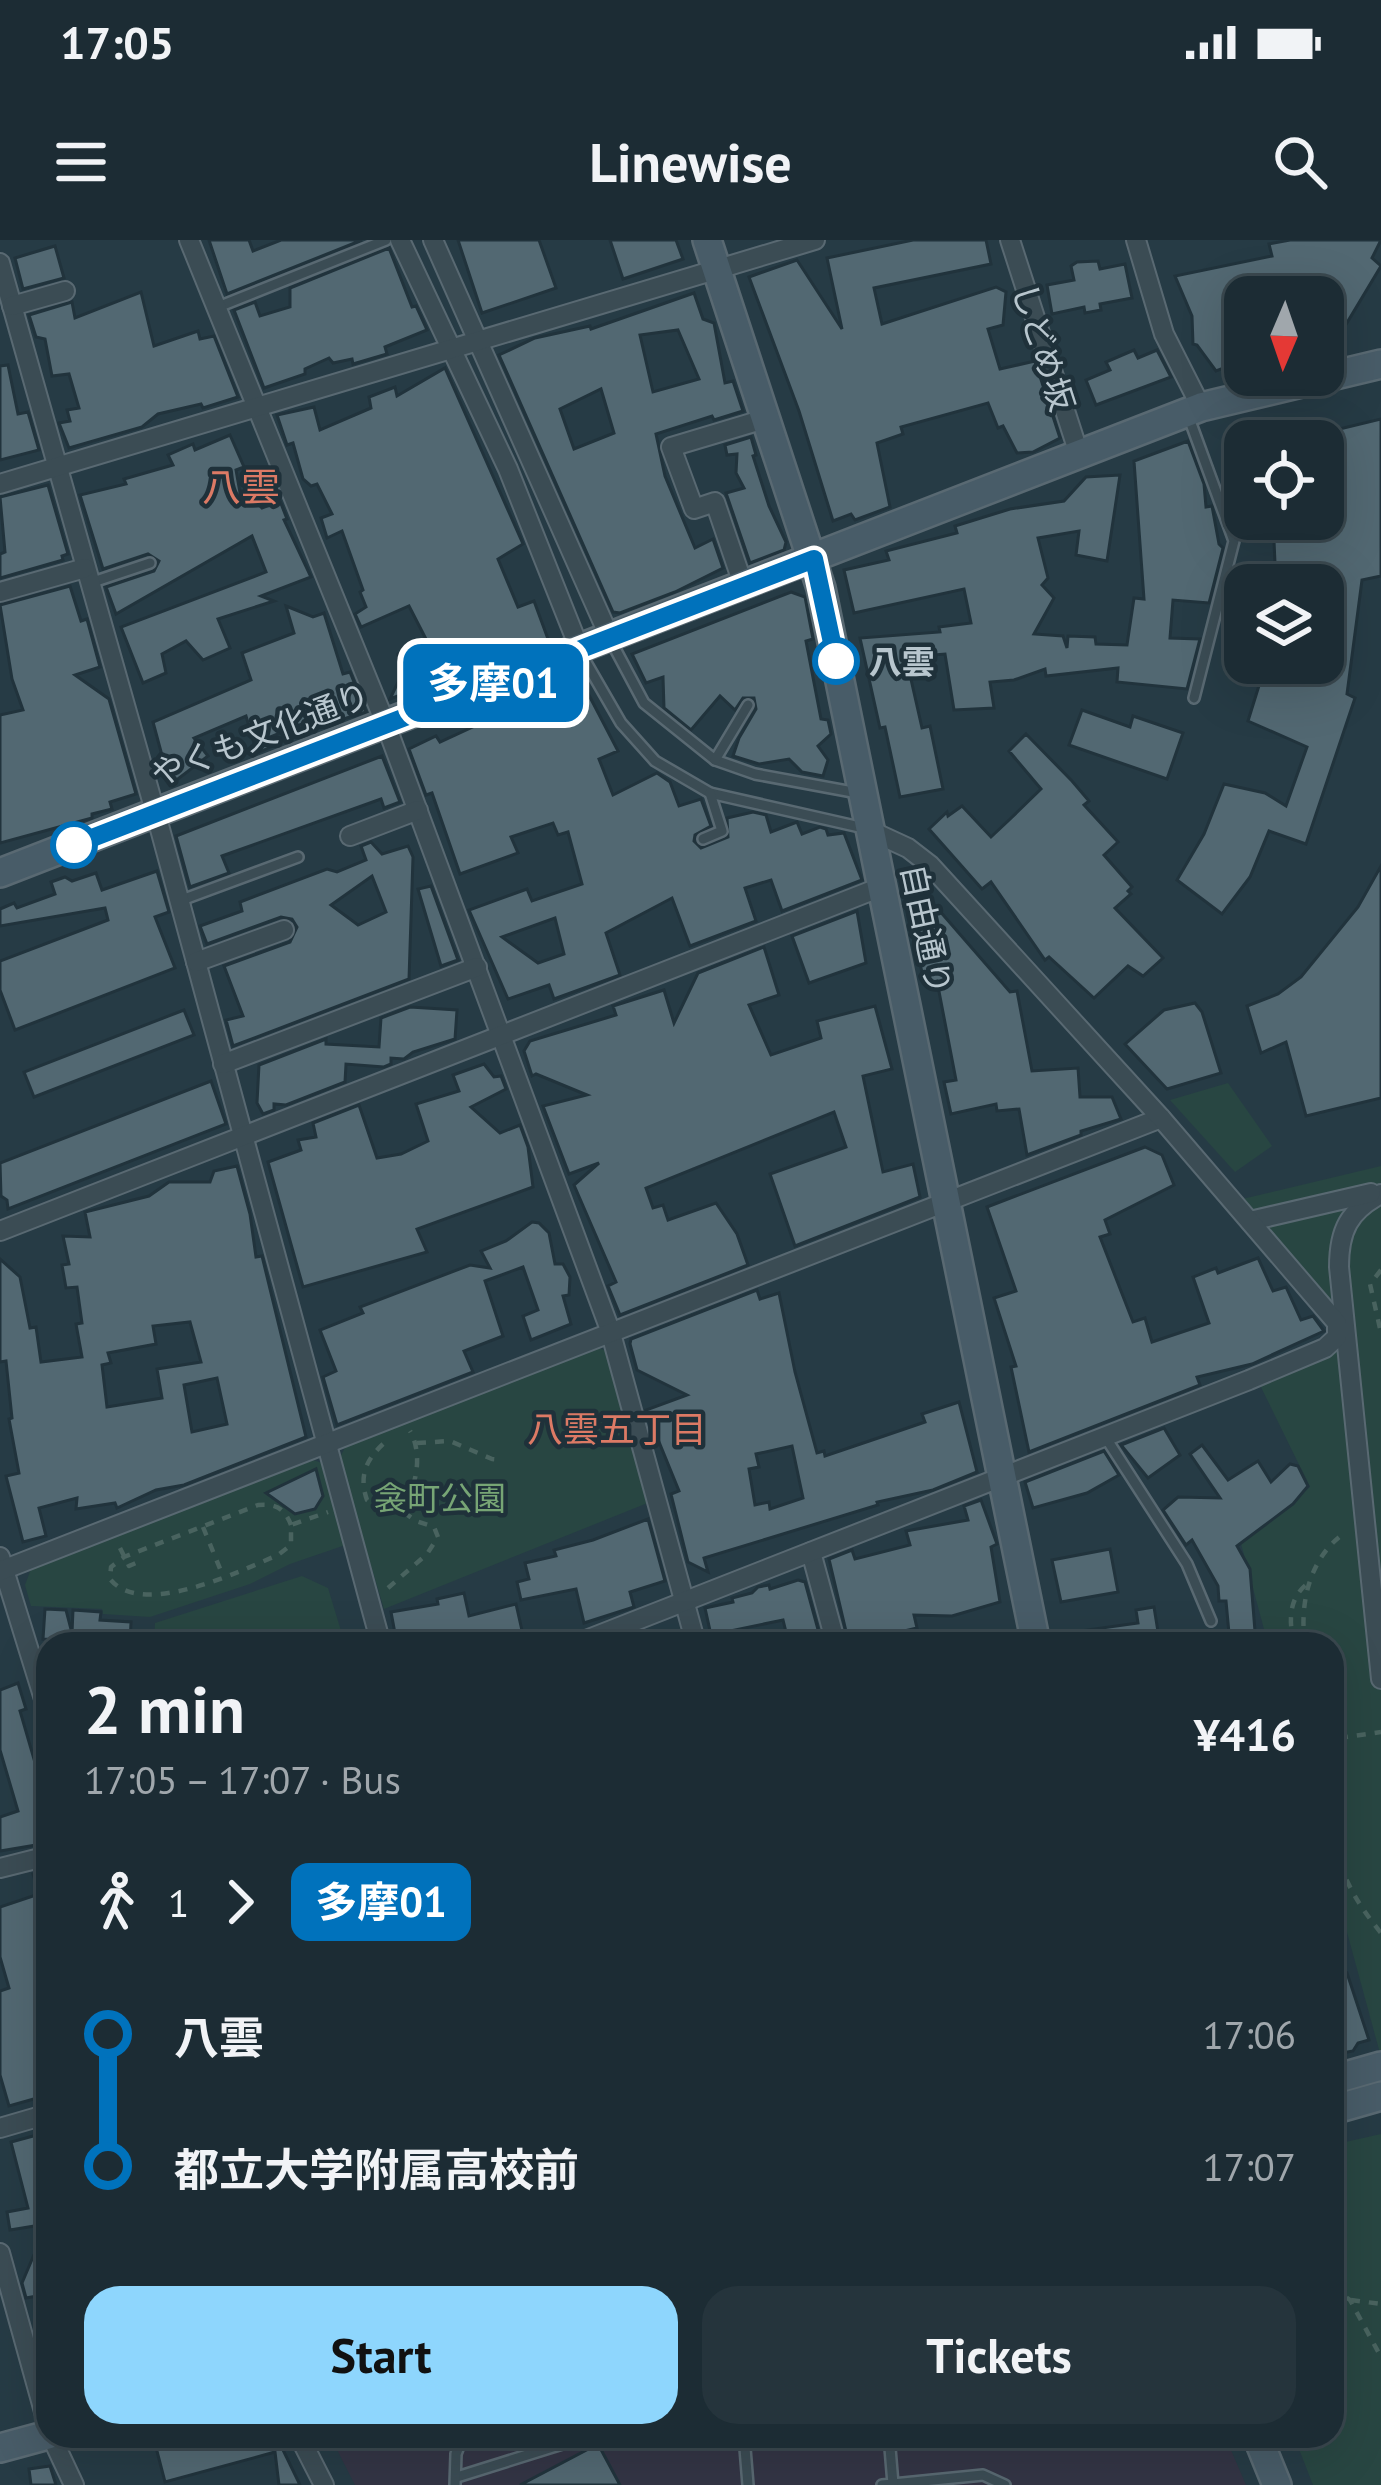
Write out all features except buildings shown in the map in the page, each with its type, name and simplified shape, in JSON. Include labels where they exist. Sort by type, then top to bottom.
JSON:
[{"type":"main road","name":"自由通り","points":[[707,240],[814,559],[1034,1632]]},
{"type":"main road","name":"やくも文化通り","points":[[0,873],[1194,410],[1381,364]]},
{"type":"main road","points":[[1344,2077],[1381,2066]]},
{"type":"main road","points":[[1344,2107],[1381,2096]]},
{"type":"main road","points":[[0,2448],[36,2436]]},
{"type":"main road","points":[[1262,2448],[1277,2485]]},
{"type":"street","points":[[189,240],[386,725],[610,1330],[693,1632]]},
{"type":"street","points":[[400,240],[508,469],[580,650]]},
{"type":"street","points":[[433,240],[610,638]]},
{"type":"street","points":[[0,484],[815,240]]},
{"type":"street","name":"しどめ坂","points":[[1010,240],[1079,454]]},
{"type":"street","points":[[1136,240],[1164,334],[1194,410]]},
{"type":"street","points":[[2,275],[155,813],[378,1632]]},
{"type":"street","points":[[12,306],[65,291]]},
{"type":"street","points":[[744,586],[715,502],[694,509],[671,448],[767,418]]},
{"type":"street","points":[[0,592],[87,575]]},
{"type":"street","points":[[350,836],[418,810]]},
{"type":"street","points":[[607,1632],[1325,1348],[1337,1337],[1337,1323],[1255,1227],[930,865],[908,848],[869,830]]},
{"type":"street","points":[[0,1231],[881,887]]},
{"type":"street","points":[[196,962],[284,930]]},
{"type":"street","points":[[223,1064],[477,967]]},
{"type":"street","points":[[36,1675],[1,1566],[326,1445],[1161,1118]]},
{"type":"street","points":[[1255,1227],[1381,1192]]},
{"type":"street","points":[[1381,1192],[1347,1219],[1339,1249],[1381,1679]]},
{"type":"street","points":[[811,1552],[833,1632]]},
{"type":"street","points":[[0,1868],[36,1859]]},
{"type":"street","points":[[0,2128],[36,2118]]},
{"type":"street","points":[[0,2255],[36,2385]]},
{"type":"street","points":[[57,2448],[74,2485]]},
{"type":"street","points":[[305,2448],[323,2485]]},
{"type":"lane","points":[[217,307],[386,240]]},
{"type":"lane","points":[[1194,410],[1234,541],[1194,698]]},
{"type":"lane","points":[[87,575],[150,563]]},
{"type":"lane","points":[[610,638],[644,703],[715,760],[755,774],[862,794]]},
{"type":"lane","points":[[580,650],[621,723],[655,761],[710,793],[869,830]]},
{"type":"lane","points":[[715,760],[748,705]]},
{"type":"lane","points":[[703,838],[722,831],[710,793]]},
{"type":"lane","points":[[179,901],[298,857]]},
{"type":"lane","points":[[1104,1435],[1186,1564],[1211,1621]]},
{"type":"lane","points":[[459,2448],[456,2481],[553,2448]]},
{"type":"lane","points":[[745,2448],[748,2485]]},
{"type":"lane","points":[[890,2448],[893,2484]]},
{"type":"lane","points":[[882,2485],[983,2475],[1005,2485]]},
{"type":"path","points":[[1381,1270],[1370,1283],[1381,1334]]},
{"type":"path","points":[[404,1434],[417,1443],[450,1441],[503,1460]]},
{"type":"path","points":[[386,1441],[364,1469],[364,1494],[377,1510],[386,1513],[398,1508],[418,1467],[417,1443]]},
{"type":"path","points":[[269,1504],[283,1510],[293,1538],[286,1550],[173,1593],[131,1592],[110,1579],[112,1567],[124,1557],[203,1527],[269,1504]]},
{"type":"path","points":[[291,1526],[345,1506]]},
{"type":"path","points":[[369,1593],[388,1588],[437,1540],[434,1527],[398,1508]]},
{"type":"path","points":[[1303,1632],[1308,1584],[1324,1554],[1337,1538],[1363,1521]]},
{"type":"path","points":[[203,1527],[223,1576]]},
{"type":"path","points":[[120,1548],[129,1566],[143,1560]]},
{"type":"path","points":[[1291,1632],[1288,1620],[1298,1592],[1308,1584]]},
{"type":"path","points":[[1344,1737],[1381,1732]]},
{"type":"path","points":[[1344,1876],[1355,1901],[1381,1934]]},
{"type":"path","points":[[1344,2296],[1381,2304]]},
{"type":"path","points":[[1350,2300],[1381,2356]]},
{"type":"shaded area","points":[[336,2448],[1230,2448],[1246,2485],[355,2485]]},
{"type":"green space","points":[[1228,1083],[1272,1146],[1235,1172],[1170,1100]]},
{"type":"green space","points":[[1381,1166],[1381,2057],[1344,1921],[1344,1632],[1265,1632],[1240,1540],[1310,1487],[1258,1381],[1345,1335],[1238,1200]]},
{"type":"green space","name":"衾町公園","points":[[598,1348],[610,1352],[650,1502],[384,1609],[363,1539],[150,1617],[31,1606],[25,1585],[31,1569],[313,1460],[325,1464],[339,1459],[347,1444]]},
{"type":"green space","points":[[302,1576],[328,1588],[341,1632],[155,1632],[155,1623]]},
{"type":"green space","points":[[1381,2134],[1381,2485],[1313,2485],[1299,2448],[1344,2448],[1344,2142]]},
{"type":"bus line","name":"多摩01","points":[[74,845],[814,559],[836,661]]},
{"type":"place","name":"八雲","points":[[836,661]]},
{"type":"district","name":"八雲","points":[[241,486]]},
{"type":"district","name":"八雲五丁目","points":[[617,1428]]}]
